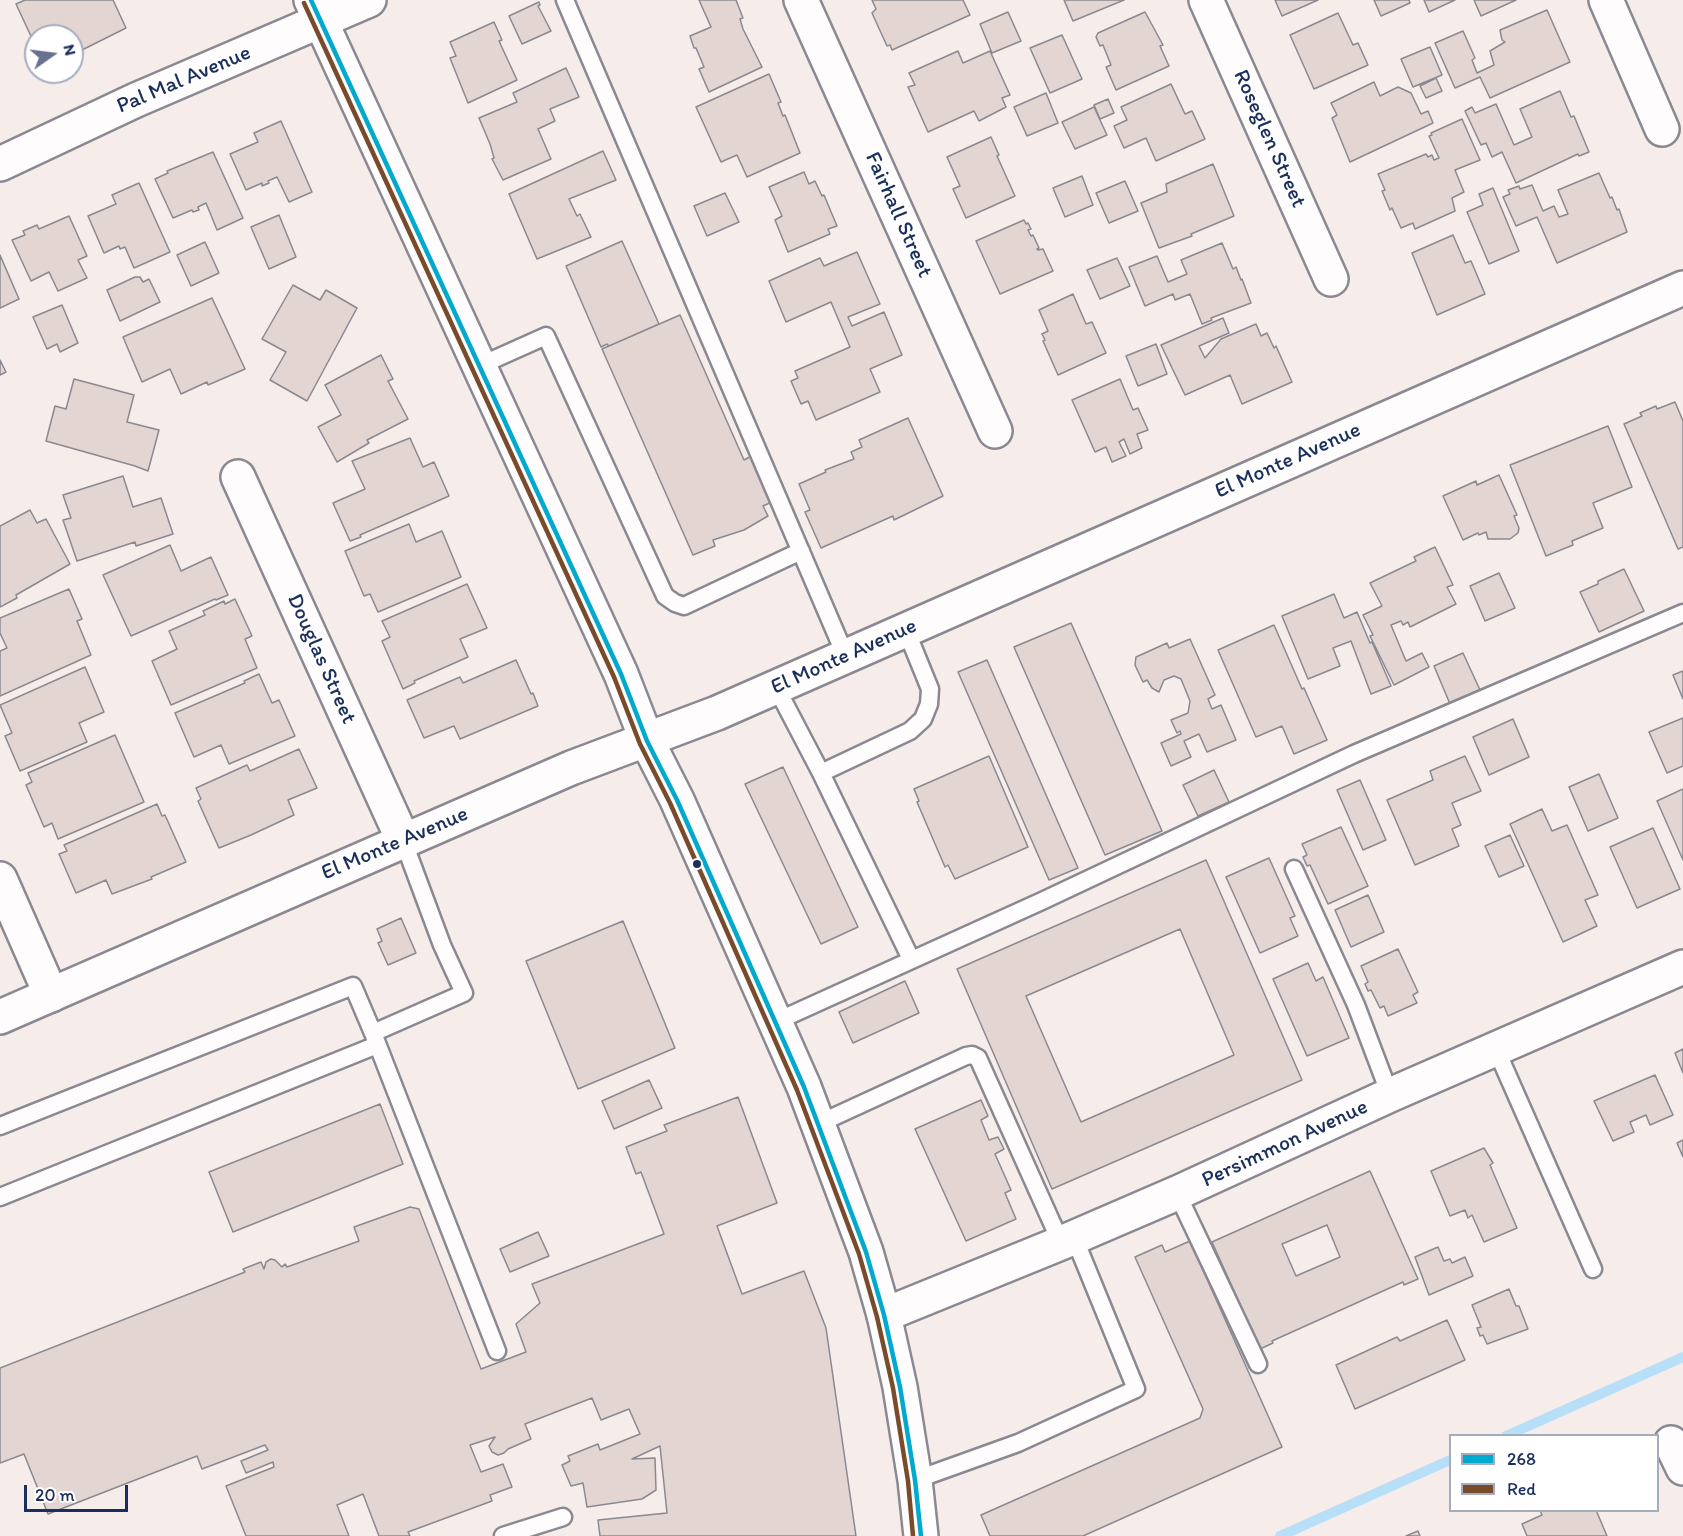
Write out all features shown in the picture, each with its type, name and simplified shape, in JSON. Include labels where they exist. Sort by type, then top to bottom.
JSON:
[{"type":"street","name":"Pal Mal Avenue","points":[[0,164],[136,100],[315,11],[369,0]]},
{"type":"street","name":"Fairhall Street","points":[[801,0],[995,431]]},
{"type":"street","name":"Roseglen Street","points":[[1206,0],[1331,279]]},
{"type":"street","points":[[1606,0],[1662,129]]},
{"type":"street","points":[[315,11],[621,674],[647,741],[677,800],[818,1124],[866,1252],[884,1315],[900,1387],[915,1480],[921,1536]]},
{"type":"street","name":"El Monte Avenue","points":[[0,1017],[572,768],[717,713],[1683,288]]},
{"type":"street","name":"Douglas Street","points":[[238,477],[403,840]]},
{"type":"street","points":[[0,879],[51,995]]},
{"type":"street","name":"Persimmon Avenue","points":[[884,1315],[1177,1193],[1390,1095],[1683,968]]},
{"type":"lane","points":[[565,0],[846,657]]},
{"type":"lane","points":[[479,366],[546,336],[665,596],[675,603],[684,606],[801,551]]},
{"type":"lane","points":[[775,1022],[1053,896],[1354,754],[1683,613]]},
{"type":"lane","points":[[821,774],[910,731],[923,719],[929,704],[930,688],[906,630]]},
{"type":"lane","points":[[776,687],[911,959]]},
{"type":"lane","points":[[0,1197],[375,1039],[464,993],[442,945],[403,840]]},
{"type":"lane","points":[[1294,869],[1356,1005],[1390,1095]]},
{"type":"lane","points":[[0,1126],[353,986],[497,1350]]},
{"type":"lane","points":[[1496,1049],[1593,1269]]},
{"type":"lane","points":[[818,1124],[966,1056],[972,1055],[978,1058],[1137,1389],[1018,1443],[915,1480]]},
{"type":"lane","points":[[1177,1193],[1258,1364]]},
{"type":"lane","points":[[503,1536],[563,1517]]},
{"type":"building","points":[[25,0],[113,0],[126,28],[84,49],[84,24],[25,24],[16,4]]},
{"type":"building","points":[[699,0],[736,0],[743,18],[740,19],[743,29],[762,67],[709,92],[699,69],[704,67],[690,36],[711,27]]},
{"type":"building","points":[[872,0],[963,0],[970,15],[892,50],[890,45],[887,46],[872,13],[876,9]]},
{"type":"building","points":[[1064,0],[1124,0],[1073,21]]},
{"type":"building","points":[[1275,0],[1318,0],[1282,16]]},
{"type":"building","points":[[1374,0],[1409,0],[1410,3],[1381,16]]},
{"type":"building","points":[[1424,0],[1455,0],[1429,12]]},
{"type":"building","points":[[1474,0],[1516,0],[1481,16]]},
{"type":"building","points":[[539,2],[538,6],[551,31],[522,44],[509,16]]},
{"type":"building","points":[[1547,10],[1570,62],[1490,98],[1480,77],[1455,88],[1435,43],[1463,31],[1475,58],[1472,60],[1477,73],[1494,65],[1490,51],[1505,42],[1502,40],[1500,30]]},
{"type":"building","points":[[1008,12],[1021,41],[992,53],[980,24]]},
{"type":"building","points":[[1145,12],[1163,45],[1160,46],[1169,66],[1116,90],[1106,67],[1111,65],[1103,45],[1100,46],[1096,37],[1098,33]]},
{"type":"building","points":[[1338,13],[1353,45],[1358,43],[1368,65],[1314,89],[1290,35]]},
{"type":"building","points":[[494,22],[502,40],[499,41],[517,80],[468,103],[450,58],[456,56],[450,42]]},
{"type":"building","points":[[1062,35],[1082,79],[1050,93],[1030,48]]},
{"type":"building","points":[[1430,47],[1442,75],[1413,87],[1401,59]]},
{"type":"building","points":[[958,51],[963,63],[990,51],[1010,95],[1002,98],[1006,107],[979,121],[974,111],[928,132],[908,87],[915,85],[909,73]]},
{"type":"building","points":[[566,68],[579,97],[550,109],[555,121],[538,129],[551,159],[503,180],[492,159],[494,158],[490,144],[479,118],[517,102],[513,93]]},
{"type":"building","points":[[769,74],[781,102],[778,103],[783,116],[785,115],[800,153],[747,177],[737,155],[721,162],[696,107]]},
{"type":"building","points":[[1436,78],[1442,91],[1426,98],[1420,86]]},
{"type":"building","points":[[1374,82],[1380,96],[1398,87],[1411,93],[1421,114],[1428,111],[1433,123],[1350,162],[1332,118],[1337,115],[1331,103]]},
{"type":"building","points":[[1171,84],[1185,114],[1192,111],[1205,139],[1156,161],[1146,138],[1124,148],[1114,126],[1127,120],[1121,107]]},
{"type":"building","points":[[1560,91],[1571,117],[1574,116],[1589,152],[1579,156],[1578,154],[1516,183],[1502,152],[1492,157],[1486,143],[1481,145],[1465,111],[1472,107],[1475,113],[1496,104],[1514,145],[1532,137],[1520,109]]},
{"type":"building","points":[[1046,93],[1058,123],[1027,136],[1014,107]]},
{"type":"building","points":[[1108,99],[1114,113],[1100,119],[1094,105]]},
{"type":"building","points":[[1094,107],[1107,135],[1075,149],[1062,122]]},
{"type":"building","points":[[1462,119],[1480,160],[1455,170],[1464,192],[1452,198],[1455,211],[1415,229],[1413,223],[1401,228],[1392,208],[1390,210],[1378,174],[1426,154],[1428,157],[1432,155],[1434,160],[1439,158],[1429,136]]},
{"type":"building","points":[[281,121],[312,192],[289,202],[277,177],[262,186],[262,183],[246,190],[230,154],[258,142],[254,133]]},
{"type":"building","points":[[991,137],[1015,196],[966,218],[953,189],[960,186],[947,157]]},
{"type":"building","points":[[603,151],[616,180],[569,199],[577,216],[580,214],[591,237],[537,259],[509,194]]},
{"type":"building","points":[[213,152],[243,218],[217,230],[206,203],[198,207],[199,210],[193,212],[192,210],[173,218],[155,179],[168,173],[167,171]]},
{"type":"building","points":[[1213,164],[1234,216],[1191,234],[1192,236],[1159,248],[1141,203],[1167,192],[1166,184]]},
{"type":"building","points":[[804,172],[809,184],[815,181],[822,196],[824,195],[837,226],[828,229],[830,234],[788,252],[775,220],[782,216],[769,187]]},
{"type":"building","points":[[1599,173],[1610,198],[1612,197],[1617,210],[1619,209],[1627,232],[1557,263],[1537,217],[1516,226],[1503,197],[1510,194],[1508,190],[1532,185],[1543,211],[1554,206],[1559,217],[1568,214],[1558,190]]},
{"type":"building","points":[[1082,176],[1093,205],[1065,217],[1053,188]]},
{"type":"building","points":[[1125,181],[1138,211],[1109,223],[1096,193]]},
{"type":"building","points":[[139,183],[170,252],[134,268],[125,247],[120,249],[119,246],[104,253],[88,216],[116,204],[112,195]]},
{"type":"building","points":[[1493,188],[1519,251],[1489,264],[1467,212],[1483,205],[1479,194]]},
{"type":"building","points":[[725,193],[739,222],[707,236],[694,206]]},
{"type":"building","points":[[279,215],[296,257],[269,269],[251,227]]},
{"type":"building","points":[[69,216],[87,256],[78,260],[87,278],[58,291],[49,272],[31,281],[12,240],[25,235],[23,231],[37,225],[39,229]]},
{"type":"building","points":[[1024,220],[1031,229],[1028,230],[1031,236],[1033,235],[1039,248],[1037,249],[1043,249],[1053,271],[1000,294],[976,241]]},
{"type":"building","points":[[1453,235],[1465,263],[1471,261],[1485,294],[1437,315],[1412,253]]},
{"type":"building","points":[[622,241],[659,324],[609,346],[607,344],[601,347],[566,266]]},
{"type":"building","points":[[205,242],[219,273],[191,286],[177,255]]},
{"type":"building","points":[[1222,243],[1233,269],[1236,267],[1242,279],[1251,303],[1211,318],[1212,320],[1202,324],[1190,294],[1175,300],[1173,294],[1145,306],[1129,267],[1157,256],[1168,282],[1187,274],[1181,260]]},
{"type":"building","points":[[857,252],[880,304],[848,317],[852,326],[884,312],[902,355],[870,369],[880,392],[816,420],[808,401],[801,404],[791,381],[798,378],[795,371],[850,347],[831,302],[786,322],[769,281],[820,258],[824,266]]},
{"type":"building","points":[[0,255],[19,299],[0,308]]},
{"type":"building","points":[[1117,258],[1130,286],[1100,299],[1087,270]]},
{"type":"building","points":[[135,277],[140,277],[143,282],[149,279],[160,302],[120,321],[107,290]]},
{"type":"building","points":[[293,285],[320,300],[326,290],[357,308],[307,401],[270,380],[286,352],[262,339]]},
{"type":"building","points":[[1073,294],[1086,324],[1092,322],[1106,353],[1058,375],[1043,341],[1045,340],[1042,334],[1048,331],[1039,310]]},
{"type":"building","points":[[212,298],[245,369],[181,394],[170,369],[142,382],[123,337]]},
{"type":"building","points":[[62,305],[78,343],[60,352],[57,344],[47,349],[33,317]]},
{"type":"building","points":[[680,315],[744,460],[753,455],[774,501],[763,506],[768,516],[744,530],[713,540],[715,546],[693,555],[602,349]]},
{"type":"building","points":[[1223,318],[1229,333],[1199,346],[1205,358],[1221,339],[1256,324],[1261,336],[1267,333],[1274,348],[1276,346],[1292,382],[1242,404],[1230,375],[1185,395],[1161,345]]},
{"type":"building","points":[[1156,344],[1167,374],[1138,386],[1126,356]]},
{"type":"building","points":[[381,355],[393,379],[388,381],[408,419],[367,440],[369,443],[337,462],[318,427],[341,415],[325,385]]},
{"type":"building","points":[[0,360],[6,372],[0,375]]},
{"type":"building","points":[[74,379],[134,395],[127,422],[159,430],[148,471],[46,441],[55,406],[66,409]]},
{"type":"building","points":[[1120,379],[1133,410],[1138,408],[1148,430],[1137,434],[1142,448],[1130,454],[1124,439],[1119,442],[1126,456],[1112,462],[1106,447],[1095,452],[1072,400]]},
{"type":"building","points":[[1675,402],[1683,421],[1683,547],[1678,549],[1624,424],[1642,416],[1640,413],[1656,406],[1657,409]]},
{"type":"building","points":[[908,418],[943,496],[894,520],[893,516],[821,548],[805,512],[810,510],[799,484],[826,472],[825,470],[854,459],[851,452],[862,447],[859,440]]},
{"type":"building","points":[[1608,426],[1632,487],[1593,503],[1603,528],[1572,541],[1573,545],[1546,556],[1510,465]]},
{"type":"building","points":[[410,438],[423,467],[434,462],[449,496],[350,541],[333,503],[365,489],[352,461]]},
{"type":"building","points":[[1499,475],[1517,515],[1514,516],[1519,528],[1518,533],[1510,539],[1488,539],[1486,532],[1479,535],[1478,533],[1463,540],[1443,496],[1476,481],[1477,485]]},
{"type":"building","points":[[123,476],[133,507],[161,498],[173,534],[136,546],[135,542],[77,561],[63,520],[71,518],[63,495]]},
{"type":"building","points":[[30,510],[37,523],[46,519],[70,564],[16,595],[17,598],[0,607],[0,526]]},
{"type":"building","points":[[409,524],[416,542],[442,531],[461,577],[378,612],[370,594],[364,596],[345,551]]},
{"type":"building","points":[[170,545],[181,571],[211,557],[228,595],[131,636],[103,575]]},
{"type":"building","points":[[1435,547],[1453,585],[1447,587],[1456,604],[1410,627],[1408,622],[1403,625],[1401,621],[1391,625],[1406,661],[1422,653],[1429,667],[1394,685],[1370,636],[1373,635],[1363,615],[1382,606],[1370,583],[1416,561],[1414,557]]},
{"type":"building","points":[[1624,569],[1644,611],[1599,632],[1580,592]]},
{"type":"building","points":[[1499,573],[1515,608],[1485,621],[1470,586]]},
{"type":"building","points":[[467,584],[487,628],[460,639],[468,657],[414,681],[415,683],[403,689],[382,641],[390,637],[382,621]]},
{"type":"building","points":[[69,589],[82,619],[77,621],[91,655],[0,696],[0,651],[7,648],[0,633],[0,618]]},
{"type":"building","points":[[1334,594],[1344,618],[1357,612],[1391,686],[1371,694],[1351,641],[1333,648],[1340,666],[1308,679],[1282,616]]},
{"type":"building","points":[[235,599],[252,636],[245,639],[257,668],[171,705],[152,661],[177,649],[169,631],[205,615],[203,611],[224,601],[225,604]]},
{"type":"building","points":[[1071,623],[1162,831],[1105,855],[1014,647]]},
{"type":"building","points":[[1274,625],[1327,740],[1294,754],[1282,726],[1256,737],[1218,650]]},
{"type":"building","points":[[1190,639],[1215,695],[1208,699],[1212,709],[1221,705],[1236,740],[1207,752],[1199,734],[1184,741],[1191,757],[1171,766],[1161,743],[1181,734],[1180,731],[1177,733],[1171,720],[1188,713],[1190,701],[1181,679],[1174,676],[1164,680],[1159,692],[1152,688],[1147,680],[1143,682],[1135,665],[1136,657],[1167,643],[1169,648]]},
{"type":"building","points":[[1463,653],[1480,690],[1450,704],[1434,666]]},
{"type":"building","points":[[516,660],[538,706],[460,739],[454,726],[424,738],[407,700],[460,677],[463,683]]},
{"type":"building","points":[[987,660],[1078,868],[1049,880],[958,672]]},
{"type":"building","points":[[85,667],[104,712],[79,723],[87,742],[20,771],[5,736],[12,733],[0,705]]},
{"type":"building","points":[[1683,671],[1683,699],[1673,675]]},
{"type":"building","points":[[259,674],[272,703],[279,700],[295,736],[229,764],[221,745],[194,757],[175,713],[245,683],[244,681]]},
{"type":"building","points":[[1683,718],[1683,766],[1667,773],[1649,732]]},
{"type":"building","points":[[1513,719],[1529,757],[1489,775],[1473,737]]},
{"type":"building","points":[[115,735],[144,802],[58,839],[52,823],[44,827],[26,785],[32,782],[28,773]]},
{"type":"building","points":[[299,749],[317,788],[288,800],[294,815],[219,848],[198,801],[201,799],[196,788],[247,765],[250,771]]},
{"type":"building","points":[[989,756],[1028,847],[955,879],[948,865],[945,867],[917,802],[919,801],[914,789]]},
{"type":"building","points":[[1465,756],[1481,791],[1452,803],[1461,825],[1452,829],[1459,846],[1415,865],[1387,800],[1433,780],[1430,771]]},
{"type":"building","points":[[783,767],[858,927],[821,944],[745,784]]},
{"type":"building","points":[[1214,770],[1229,802],[1198,816],[1183,785]]},
{"type":"building","points":[[1599,774],[1618,818],[1588,831],[1569,787]]},
{"type":"building","points":[[1360,780],[1386,840],[1363,850],[1337,790]]},
{"type":"building","points":[[1683,789],[1683,860],[1657,801]]},
{"type":"building","points":[[157,804],[162,816],[165,815],[186,862],[151,877],[152,879],[112,894],[106,880],[76,893],[59,854],[67,851],[64,845]]},
{"type":"building","points":[[1542,809],[1552,831],[1567,825],[1598,895],[1585,900],[1597,926],[1563,942],[1510,824]]},
{"type":"building","points":[[1341,827],[1368,886],[1328,904],[1310,865],[1307,866],[1303,857],[1307,855],[1302,844]]},
{"type":"building","points":[[1653,828],[1680,889],[1637,908],[1610,847]]},
{"type":"building","points":[[1510,835],[1524,866],[1499,877],[1485,846]]},
{"type":"building","points":[[1269,858],[1295,916],[1290,918],[1298,936],[1260,953],[1226,877]]},
{"type":"building","points":[[1206,860],[1302,1080],[1052,1189],[957,969]],"holes":[[[1180,929],[1234,1055],[1081,1122],[1026,996]]]},
{"type":"building","points":[[1368,895],[1384,932],[1351,947],[1335,910]]},
{"type":"building","points":[[401,918],[416,953],[388,965],[378,943],[382,941],[377,929]]},
{"type":"building","points":[[623,921],[675,1048],[578,1089],[526,961]]},
{"type":"building","points":[[1398,949],[1418,992],[1413,995],[1417,1003],[1388,1016],[1384,1006],[1380,1008],[1371,990],[1368,991],[1365,984],[1368,982],[1361,966]]},
{"type":"building","points":[[1308,963],[1316,981],[1323,977],[1349,1038],[1307,1056],[1273,979]]},
{"type":"building","points":[[905,981],[919,1013],[853,1043],[839,1012]]},
{"type":"building","points":[[1683,1049],[1683,1073],[1675,1053]]},
{"type":"building","points":[[1655,1075],[1673,1115],[1650,1125],[1646,1115],[1630,1122],[1634,1132],[1613,1141],[1594,1101]]},
{"type":"building","points":[[649,1080],[662,1108],[614,1129],[602,1101]]},
{"type":"building","points":[[738,1097],[777,1203],[717,1226],[742,1294],[804,1271],[826,1328],[856,1536],[600,1536],[598,1520],[667,1513],[660,1446],[632,1459],[655,1458],[656,1490],[642,1499],[587,1507],[583,1483],[571,1486],[562,1465],[570,1461],[568,1456],[598,1444],[600,1450],[640,1434],[629,1409],[601,1420],[592,1398],[525,1424],[531,1439],[504,1453],[498,1455],[492,1452],[489,1446],[495,1437],[470,1445],[481,1472],[503,1464],[512,1487],[490,1495],[492,1501],[408,1532],[410,1536],[379,1536],[363,1494],[337,1505],[349,1536],[246,1536],[226,1486],[274,1467],[273,1462],[246,1473],[241,1461],[268,1450],[265,1445],[202,1469],[197,1456],[48,1514],[24,1454],[0,1463],[0,1368],[245,1272],[243,1269],[261,1262],[264,1269],[266,1262],[271,1259],[282,1267],[285,1264],[287,1267],[359,1241],[354,1227],[410,1207],[419,1209],[481,1369],[526,1352],[516,1324],[540,1303],[532,1284],[664,1234],[641,1172],[636,1174],[626,1147],[667,1131],[664,1125]]},
{"type":"building","points":[[981,1100],[988,1116],[981,1120],[989,1140],[998,1137],[1004,1149],[995,1154],[1011,1190],[1005,1193],[1016,1219],[966,1241],[915,1129]]},
{"type":"building","points":[[380,1104],[403,1164],[233,1232],[209,1172]]},
{"type":"building","points":[[1683,1140],[1683,1157],[1677,1143]]},
{"type":"building","points":[[1484,1148],[1493,1163],[1490,1165],[1517,1228],[1484,1242],[1472,1215],[1468,1218],[1465,1210],[1450,1216],[1431,1171]]},
{"type":"building","points":[[1370,1171],[1418,1279],[1404,1285],[1403,1282],[1272,1341],[1273,1343],[1260,1349],[1212,1242]],"holes":[[[1327,1225],[1340,1257],[1296,1276],[1282,1244]]]},
{"type":"building","points":[[538,1232],[549,1256],[510,1272],[500,1249]]},
{"type":"building","points":[[1190,1241],[1282,1447],[1083,1536],[990,1536],[981,1515],[1200,1418],[1203,1409],[1135,1257],[1162,1245],[1165,1252]]},
{"type":"building","points":[[1438,1247],[1444,1261],[1450,1259],[1452,1263],[1465,1257],[1473,1276],[1429,1295],[1415,1257]]},
{"type":"building","points":[[1509,1289],[1528,1329],[1487,1344],[1483,1335],[1480,1336],[1477,1328],[1481,1327],[1472,1305]]},
{"type":"building","points":[[1447,1320],[1465,1360],[1355,1409],[1336,1365],[1397,1337],[1400,1341]]},
{"type":"building","points":[[1541,1512],[1597,1512],[1607,1536],[1527,1536],[1522,1524],[1542,1515]]},
{"type":"building","points":[[1418,1531],[1420,1536],[1406,1536]]},
{"type":"waterway","points":[[1510,1434],[1683,1357]]},
{"type":"waterway","points":[[1280,1536],[1449,1460]]},
{"type":"transit line","name":"268","points":[[311,0],[621,674],[647,741],[677,800],[804,1087],[866,1252],[884,1315],[900,1387],[915,1480],[921,1536]]},
{"type":"transit line","name":"Red","points":[[304,3],[614,677],[640,744],[670,803],[797,1090],[859,1254],[877,1317],[893,1388],[908,1481],[913,1536]]}]
